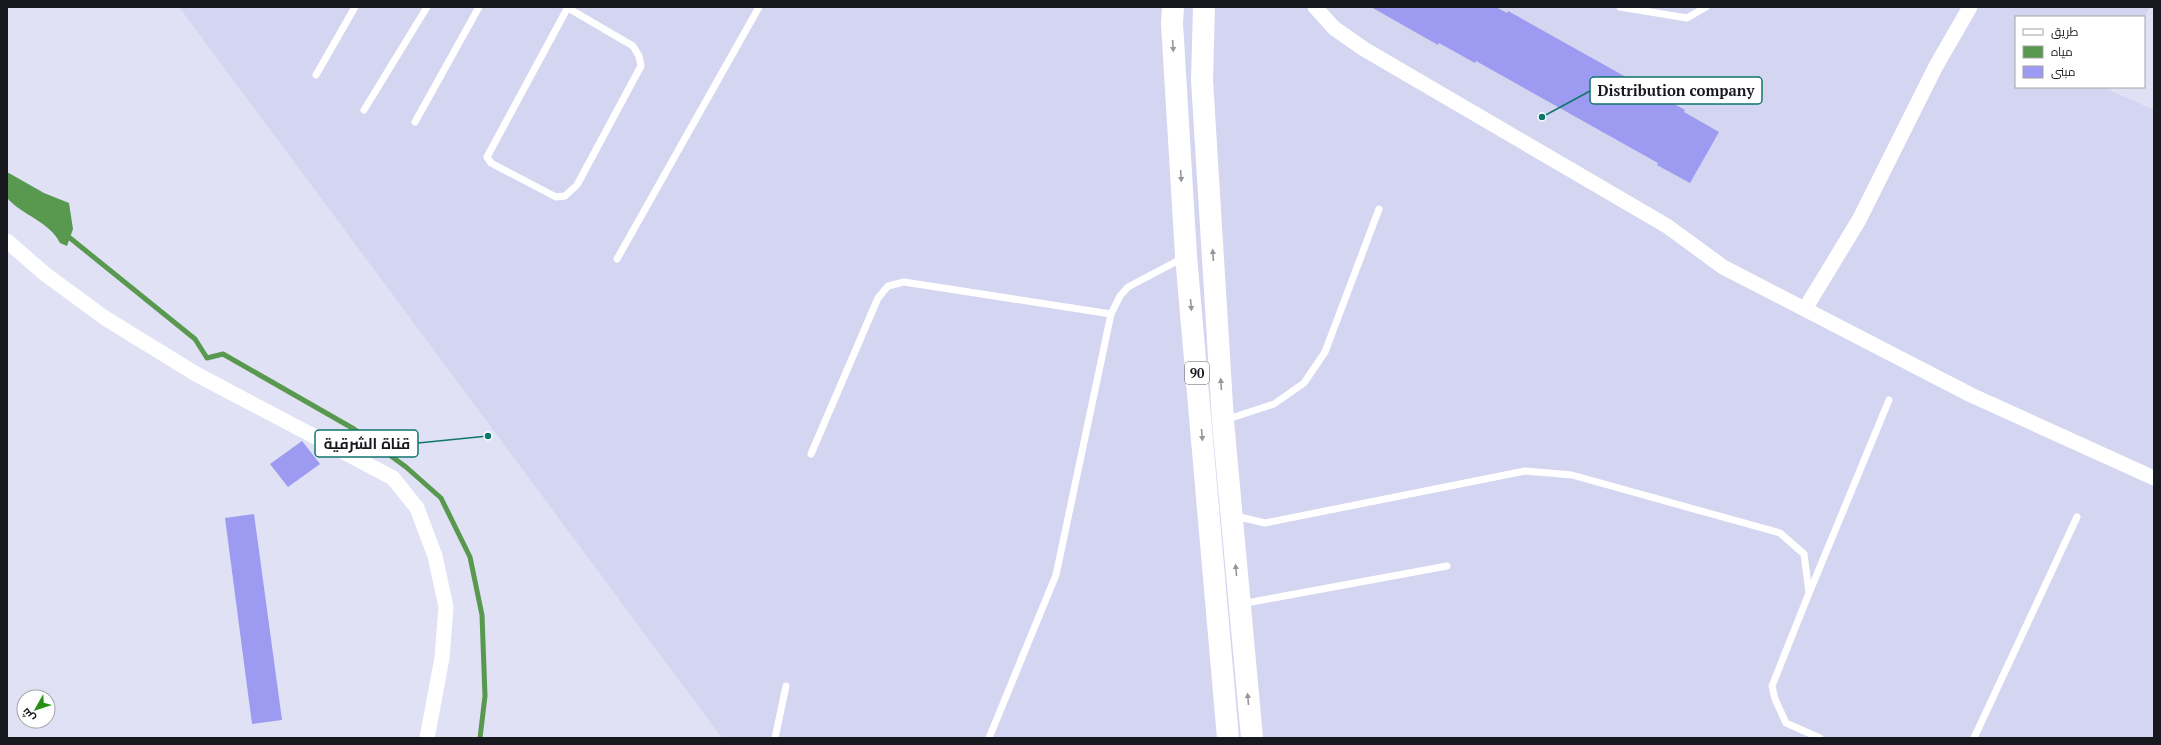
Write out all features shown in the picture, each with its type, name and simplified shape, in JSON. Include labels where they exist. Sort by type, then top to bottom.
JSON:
[{"type":"highway","name":"90","points":[[1173,7],[1172,23],[1186,256],[1228,738]]},
{"type":"highway","name":"90","points":[[1204,7],[1202,80],[1223,421],[1252,738]]},
{"type":"street","points":[[1315,7],[1334,28],[1364,49],[1667,226],[1723,267],[1972,395],[2154,478]]},
{"type":"street","points":[[1805,309],[1859,220],[1936,66],[1970,7]]},
{"type":"street","points":[[7,241],[45,274],[111,322],[196,374],[393,478],[417,508],[436,556],[446,607],[442,658],[427,738]]},
{"type":"lane","points":[[316,75],[355,7]]},
{"type":"lane","points":[[364,110],[427,7]]},
{"type":"lane","points":[[415,122],[479,7]]},
{"type":"lane","points":[[617,259],[759,7]]},
{"type":"lane","points":[[1620,7],[1687,18],[1706,7]]},
{"type":"lane","points":[[568,8],[633,46],[640,56],[641,66],[577,185],[565,196],[556,197],[491,163],[487,157],[568,8]]},
{"type":"lane","points":[[1223,421],[1274,404],[1304,383],[1325,352],[1379,209]]},
{"type":"lane","points":[[989,738],[1056,574],[1111,314],[1120,296],[1128,287],[1186,256]]},
{"type":"lane","points":[[810,454],[878,298],[888,286],[904,282],[1111,314]]},
{"type":"lane","points":[[1820,738],[1786,723],[1775,700],[1772,686],[1889,400]]},
{"type":"lane","points":[[1231,515],[1265,523],[1525,471],[1572,475],[1780,533],[1804,554],[1809,593]]},
{"type":"lane","points":[[1974,738],[2077,517]]},
{"type":"lane","points":[[1239,604],[1447,566]]},
{"type":"lane","points":[[775,738],[786,686]]},
{"type":"shaded area","points":[[179,7],[2150,7],[2145,16],[2015,16],[2015,88],[2108,88],[2154,110],[2154,738],[722,738]]},
{"type":"water","points":[[7,172],[44,193],[69,203],[73,229],[67,246],[60,243],[50,230],[43,224],[13,204],[7,198]]},
{"type":"building","points":[[1371,7],[1496,7],[1507,13],[1508,11],[1685,110],[1684,112],[1719,132],[1690,183],[1657,165],[1658,163],[1476,61],[1475,63],[1439,43],[1438,45]]},
{"type":"building","points":[[302,441],[320,464],[288,487],[270,464]]},
{"type":"building","points":[[254,514],[282,720],[252,724],[225,518]]},
{"type":"waterway","points":[[70,238],[195,339],[207,358],[223,354],[354,429],[406,467],[441,498],[470,557],[482,615],[485,696],[480,738]]},
{"type":"place","name":"Distribution company","points":[[1542,117]]},
{"type":"place","name":"قناة الشرقية","points":[[488,436]]}]
